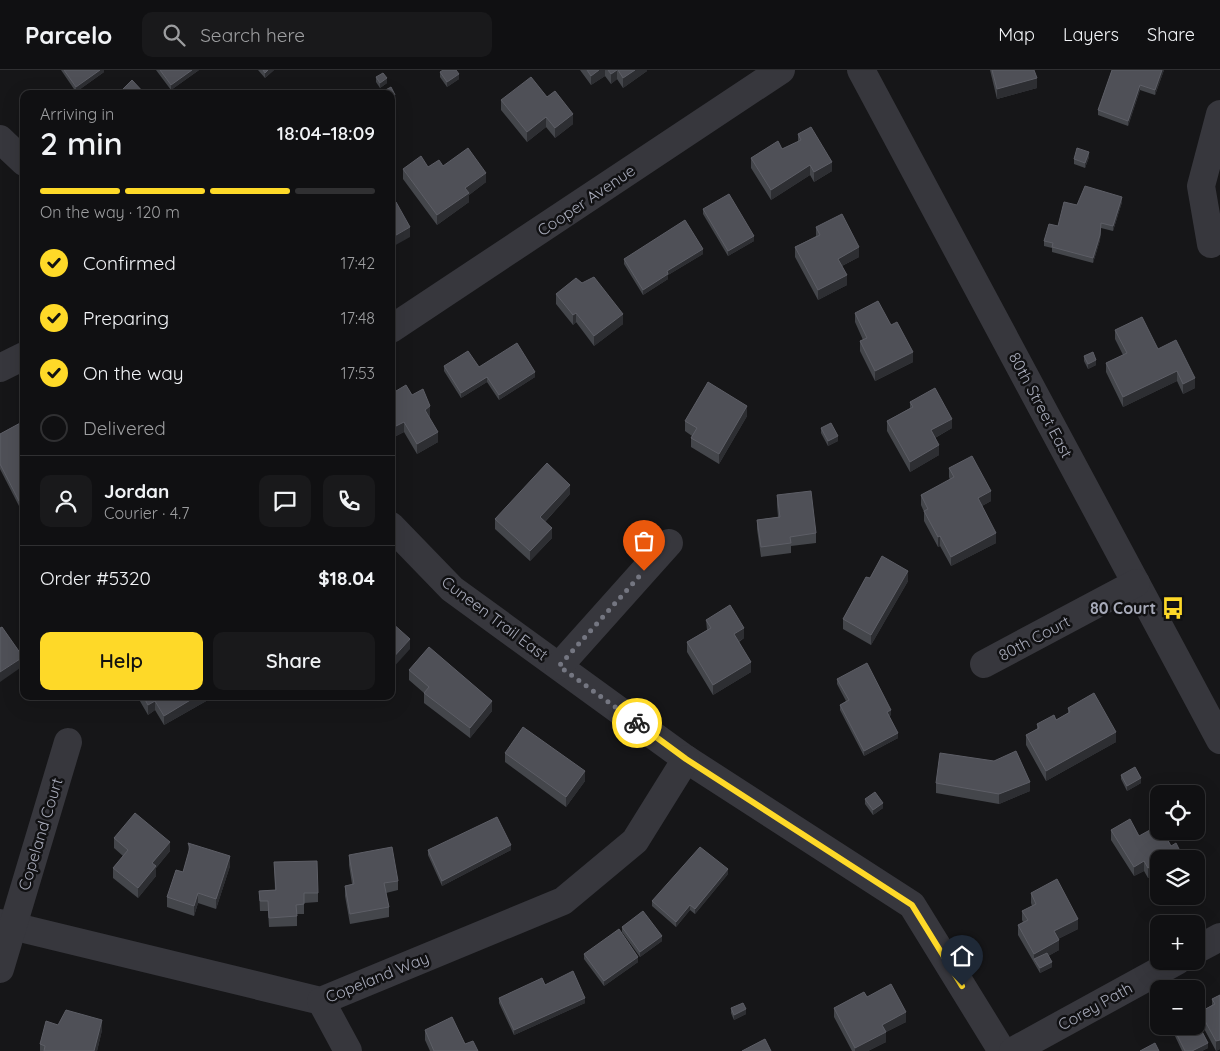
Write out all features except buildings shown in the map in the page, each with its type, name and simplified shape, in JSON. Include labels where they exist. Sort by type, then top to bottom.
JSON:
[{"type":"street","name":"Cooper Avenue","points":[[395,326],[781,70]]},
{"type":"street","name":"80th Street East","points":[[861,70],[1220,740]]},
{"type":"street","points":[[1211,244],[1201,186],[1220,114]]},
{"type":"street","points":[[0,138],[20,158]]},
{"type":"street","points":[[0,368],[20,358]]},
{"type":"street","name":"Cuneen Trail East","points":[[395,530],[452,589],[686,759],[912,905],[1002,1051]]},
{"type":"street","points":[[559,666],[669,543]]},
{"type":"street","name":"80th Court","points":[[984,664],[1136,583]]},
{"type":"street","name":"Copeland Court","points":[[0,969],[6,925],[68,742]]},
{"type":"street","name":"Copeland Way","points":[[6,925],[321,1001],[563,902],[635,841],[686,759]]},
{"type":"street","points":[[1205,945],[1220,937]]},
{"type":"street","name":"Corey Path","points":[[1014,1051],[1160,970]]},
{"type":"street","points":[[321,1001],[348,1051]]},
{"type":"way so far","points":[[637,723],[559,666],[644,571]]},
{"type":"place","name":"80 Court","points":[[1173,608]]},
{"type":"route","points":[[637,723],[686,759],[912,905],[962,986]]}]
